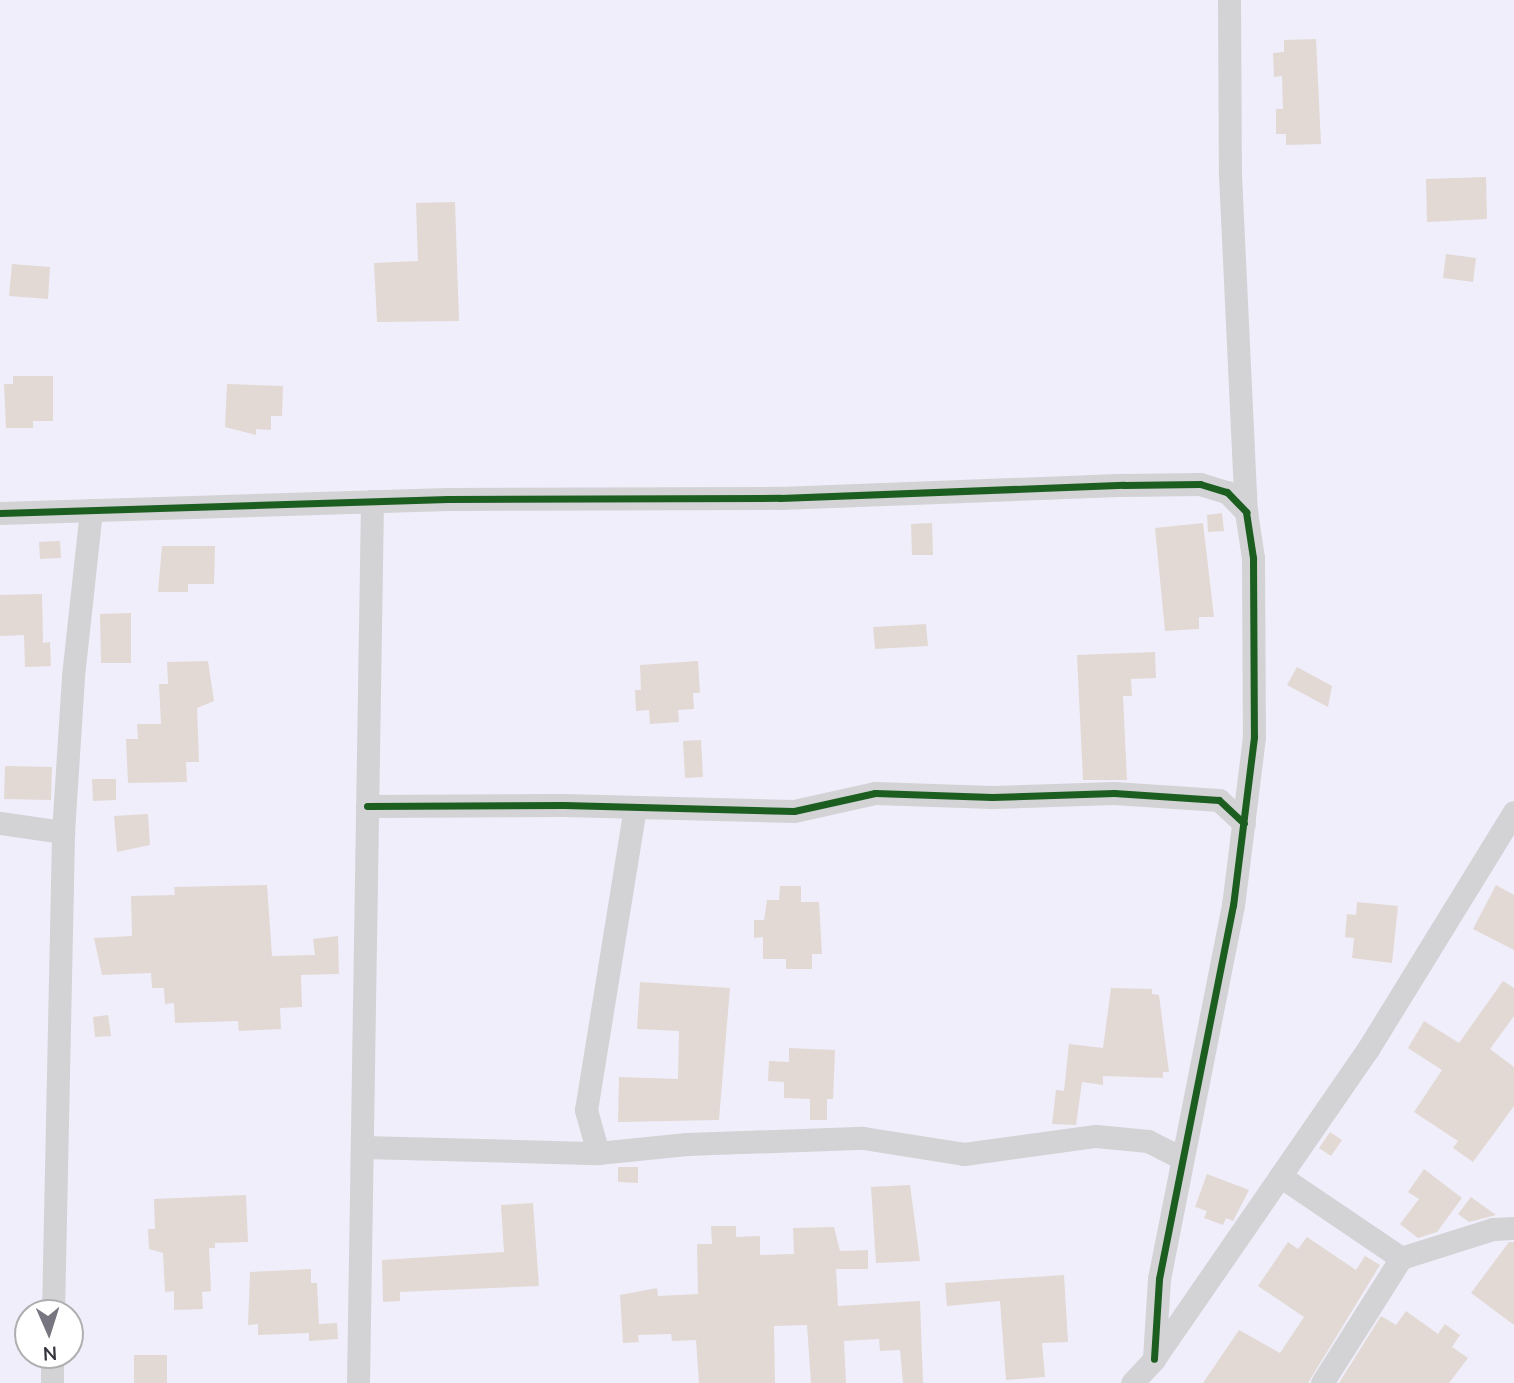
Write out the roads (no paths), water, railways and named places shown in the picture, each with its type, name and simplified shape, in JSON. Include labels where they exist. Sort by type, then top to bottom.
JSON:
[{"type":"street","points":[[1154,1359],[1159,1279],[1233,905],[1254,737],[1253,558],[1246,513],[1230,175],[1229,0]]},
{"type":"street","points":[[0,513],[372,501],[780,498],[1200,484],[1227,492],[1246,513]]},
{"type":"street","points":[[358,1383],[372,501]]},
{"type":"street","points":[[53,1299],[63,832],[73,676],[91,510]]},
{"type":"street","points":[[367,806],[794,811],[876,793],[992,797],[1114,793],[1219,800],[1244,823]]},
{"type":"street","points":[[598,1153],[586,1110],[635,808]]},
{"type":"street","points":[[1132,1383],[1154,1359],[1368,1049],[1514,812]]},
{"type":"street","points":[[0,823],[63,832]]},
{"type":"street","points":[[363,1147],[598,1153],[687,1144],[863,1138],[964,1154],[1096,1136],[1149,1142],[1182,1158]]},
{"type":"street","points":[[1280,1176],[1401,1258]]},
{"type":"street","points":[[1322,1383],[1401,1258],[1493,1228],[1514,1228]]}]
